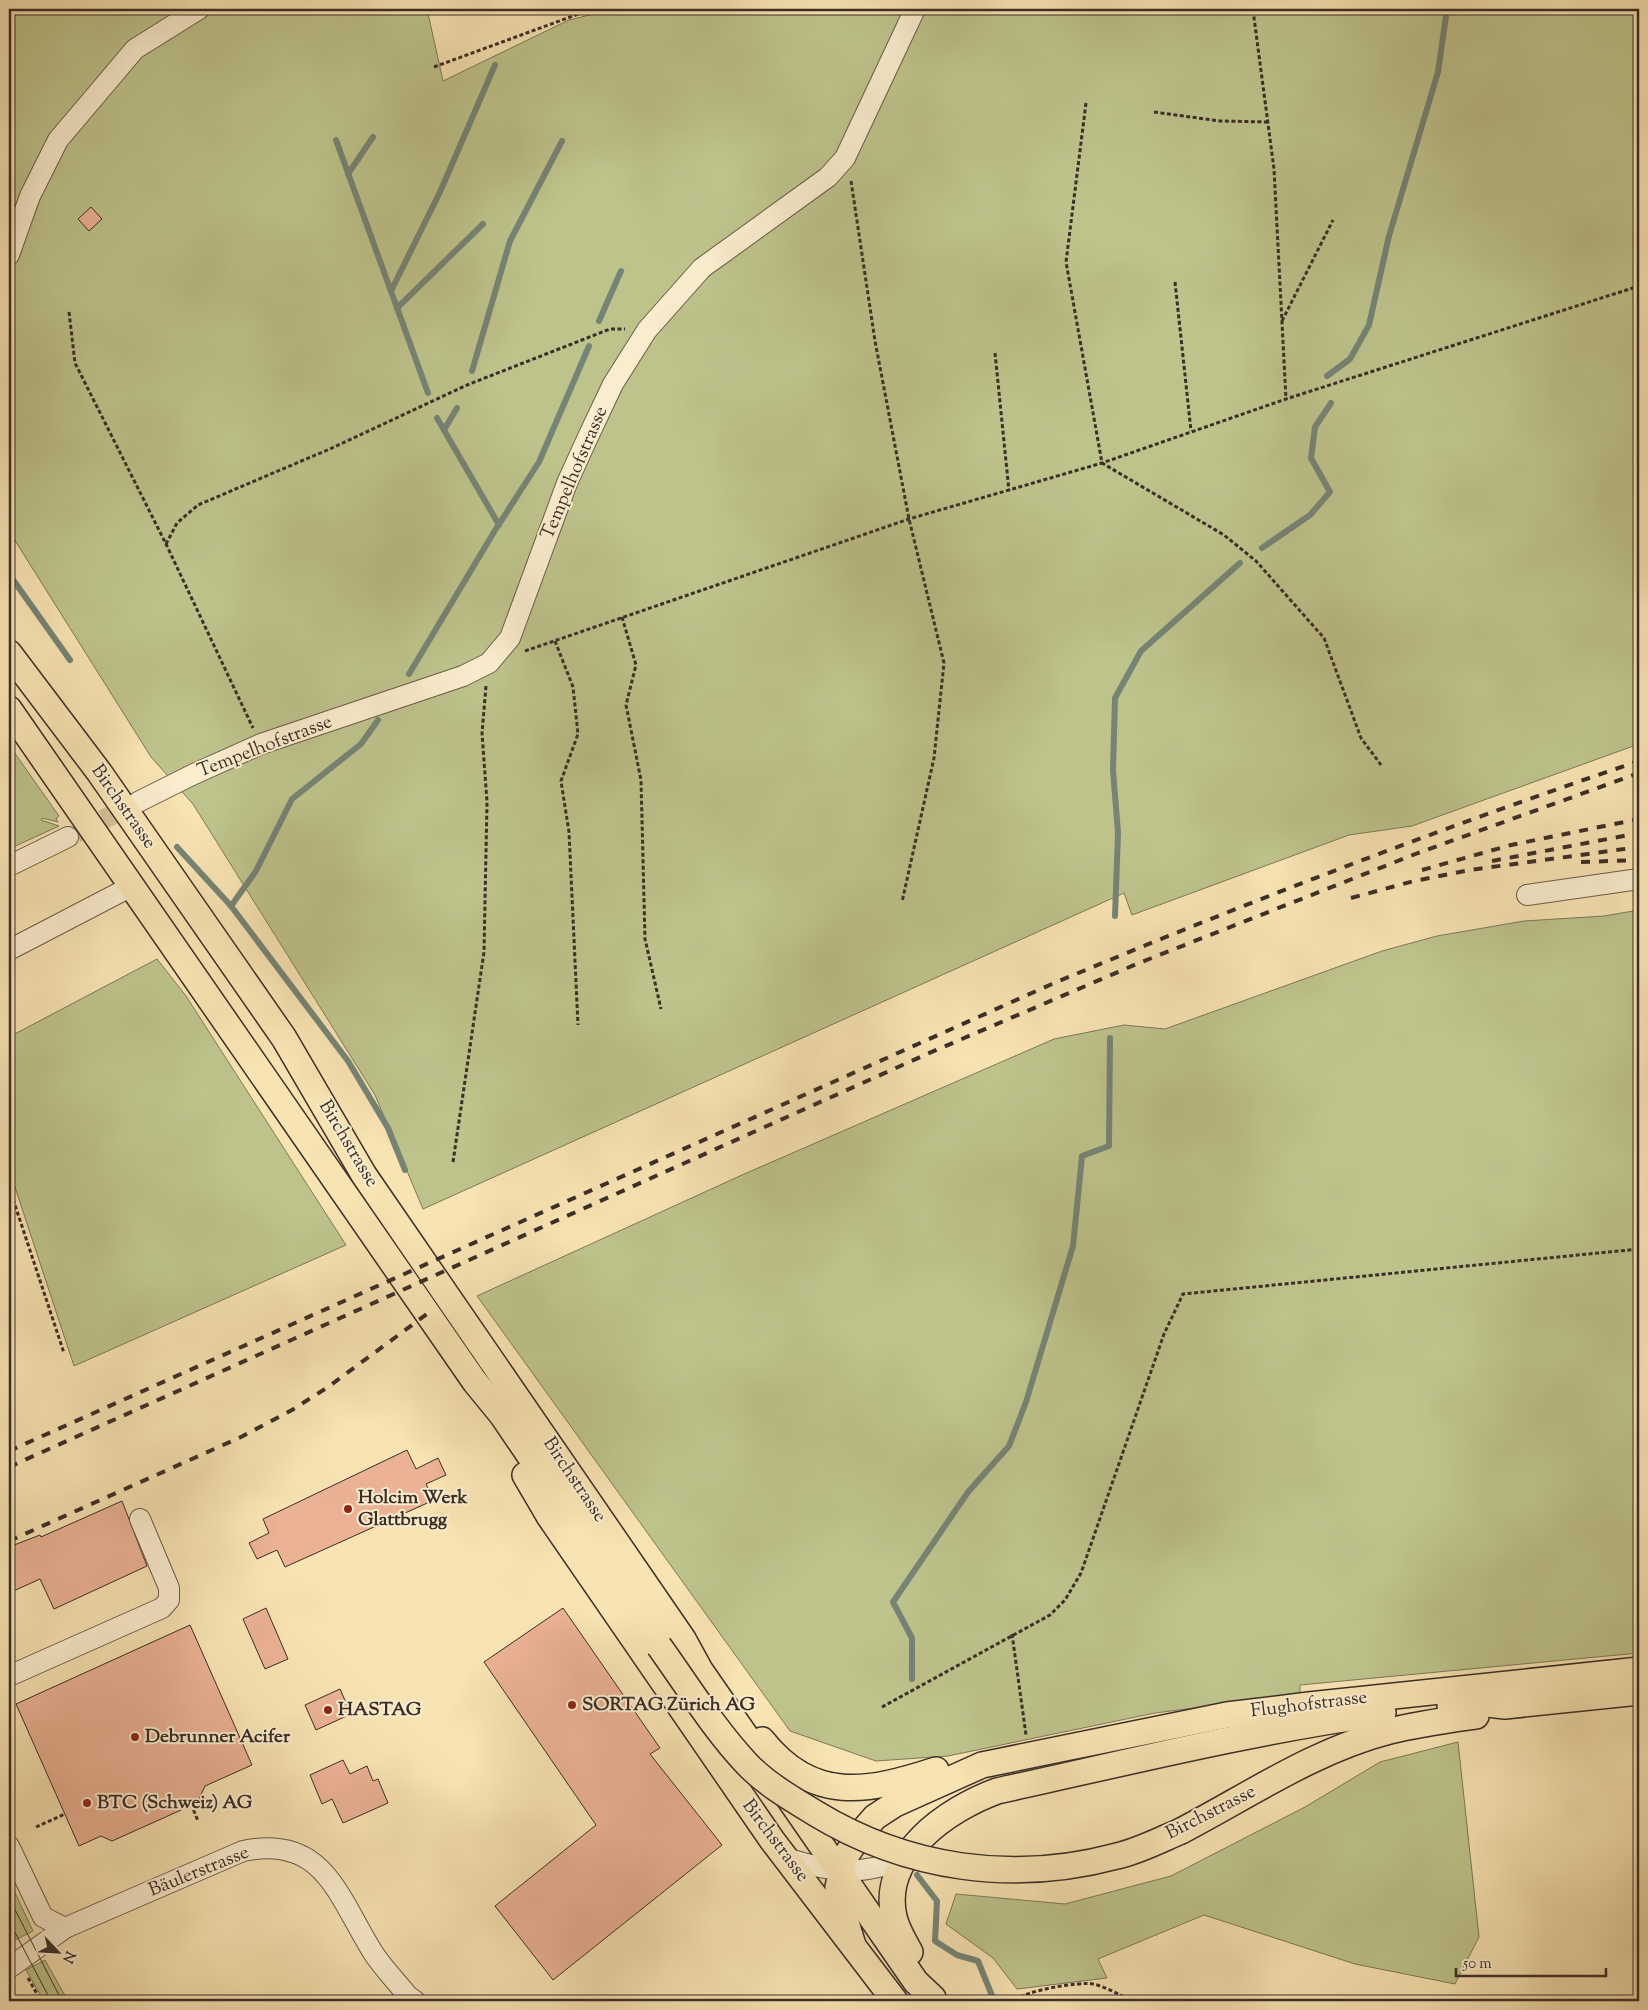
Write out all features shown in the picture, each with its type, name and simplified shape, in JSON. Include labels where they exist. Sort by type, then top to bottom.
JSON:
[{"type":"main road","name":"Birchstrasse","points":[[9,652],[83,750],[284,1038],[364,1175],[683,1639],[700,1670],[916,1982],[934,2000]]},
{"type":"main road","name":"Birchstrasse","points":[[9,709],[475,1382],[502,1415],[659,1646],[748,1765],[786,1796],[833,1824],[883,1848],[931,1862],[982,1870],[1078,1865],[1119,1856],[1181,1831],[1314,1760],[1356,1743],[1390,1731],[1480,1715],[1505,1706]]},
{"type":"main road","points":[[132,886],[163,865]]},
{"type":"main road","name":"Birchstrasse","points":[[475,1382],[494,1422],[548,1516],[786,1858],[853,1945],[869,1970],[895,2001]]},
{"type":"main road","name":"Birchstrasse","points":[[683,1639],[708,1666],[768,1747],[797,1772],[814,1782],[844,1788],[868,1788],[896,1783],[960,1762],[982,1765]]},
{"type":"main road","name":"Flughofstrasse","points":[[982,1765],[1227,1715],[1309,1704],[1639,1670]]},
{"type":"main road","name":"Birchstrasse","points":[[934,2000],[900,1933],[894,1916],[893,1897],[896,1877],[921,1837],[952,1811],[997,1791],[1198,1745],[1315,1723],[1479,1703],[1505,1706],[1639,1692]]},
{"type":"main road","name":"Birchstrasse","points":[[853,1945],[839,1900],[840,1872],[844,1857],[852,1844],[875,1817],[919,1792],[966,1774],[982,1765]]},
{"type":"street","points":[[9,255],[30,196],[58,140],[135,49],[199,9]]},
{"type":"street","name":"Tempelhofstrasse","points":[[138,802],[261,744],[463,676],[489,663],[510,638],[567,483],[587,438],[613,384],[647,330],[702,268],[828,177],[845,158],[916,9]]},
{"type":"street","points":[[9,866],[68,837]]},
{"type":"street","points":[[1527,895],[1639,879]]},
{"type":"street","points":[[9,950],[132,886]]},
{"type":"street","points":[[9,1676],[162,1608],[168,1600],[169,1588],[140,1519]]},
{"type":"street","points":[[9,1846],[44,1917],[65,1928]]},
{"type":"street","name":"Bäulerstrasse","points":[[14,1965],[65,1928],[243,1851],[263,1847],[289,1851],[310,1860],[332,1879],[373,1952],[408,1996],[415,2001]]},
{"type":"street","points":[[786,1858],[840,1872],[859,1872],[906,1859]]},
{"type":"path","points":[[434,67],[592,9]]},
{"type":"path","points":[[1252,10],[1274,169],[1286,399]]},
{"type":"path","points":[[1086,103],[1066,262],[1102,464],[1224,535],[1256,561],[1324,638],[1360,738],[1381,765]]},
{"type":"path","points":[[1154,112],[1220,121],[1268,122]]},
{"type":"path","points":[[845,158],[853,188],[875,342],[910,519],[944,663],[934,758],[902,902]]},
{"type":"path","points":[[1282,321],[1333,220]]},
{"type":"path","points":[[1174,282],[1191,431]]},
{"type":"path","points":[[522,652],[910,519],[1102,464],[1286,399],[1639,286]]},
{"type":"path","points":[[69,312],[75,363],[166,544],[261,744]]},
{"type":"path","points":[[166,544],[177,523],[198,505],[332,448],[467,385],[610,329],[647,330]]},
{"type":"path","points":[[995,353],[1009,491]]},
{"type":"path","points":[[622,617],[636,665],[626,705],[641,780],[645,938],[661,1009]]},
{"type":"path","points":[[555,641],[573,687],[578,734],[561,781],[569,832],[578,1025]]},
{"type":"path","points":[[453,1162],[484,952],[487,802],[482,733],[489,663]]},
{"type":"path","points":[[9,1187],[64,1353]]},
{"type":"path","points":[[882,1707],[1012,1634],[1050,1615],[1065,1600],[1081,1573],[1164,1334],[1183,1294],[1639,1249]]},
{"type":"path","points":[[1012,1634],[1030,1754]]},
{"type":"path","points":[[191,1804],[198,1821]]},
{"type":"path","points":[[36,1827],[65,1814]]},
{"type":"path","points":[[14,1965],[41,2001]]},
{"type":"path","points":[[1015,2001],[1018,1997],[1046,1989],[1092,1984],[1133,2001]]},
{"type":"green space","points":[[9,9],[427,9],[443,81],[569,20],[614,9],[1639,9],[1639,744],[1412,826],[1349,835],[1132,915],[1124,893],[423,1209],[375,1095],[193,804],[151,757],[9,531]]},
{"type":"green space","points":[[9,745],[59,816],[56,819],[58,822],[42,818],[41,820],[59,826],[9,849]]},
{"type":"green space","points":[[1639,910],[1639,1653],[1300,1685],[1300,1695],[1155,1713],[948,1756],[876,1761],[790,1731],[477,1296],[742,1175],[1054,1039],[1124,1025],[1165,1029],[1382,951],[1437,936],[1524,921],[1604,916]]},
{"type":"green space","points":[[157,959],[186,996],[346,1245],[74,1366],[9,1169],[9,1037]]},
{"type":"green space","points":[[1458,1742],[1479,1937],[1455,1984],[1355,1964],[1204,1915],[1098,1959],[1107,1978],[1017,1989],[993,1958],[946,1924],[956,1894],[1065,1904],[1171,1876],[1305,1807],[1380,1762]]},
{"type":"green space","points":[[9,1880],[33,1931],[11,1942],[9,1937]]},
{"type":"green space","points":[[45,1960],[68,2001],[44,2001],[26,1970]]},
{"type":"building","points":[[91,207],[102,219],[89,231],[78,219]]},
{"type":"building","name":"Holcim Werk Glattbrugg","points":[[407,1450],[416,1469],[438,1458],[446,1475],[426,1484],[434,1500],[285,1567],[277,1550],[257,1559],[249,1543],[269,1533],[263,1519]]},
{"type":"building","points":[[122,1501],[147,1566],[54,1609],[40,1579],[9,1593],[9,1547],[40,1535],[41,1537]]},
{"type":"building","points":[[266,1608],[288,1659],[265,1669],[243,1619]]},
{"type":"building","points":[[563,1608],[660,1748],[650,1754],[722,1845],[553,1980],[495,1906],[596,1825],[484,1662]]},
{"type":"building","name":"Debrunner Acifer","points":[[190,1625],[252,1765],[205,1786],[198,1801],[179,1811],[112,1841],[101,1836],[79,1846],[16,1704]]},
{"type":"building","name":"HASTAG","points":[[340,1689],[351,1714],[316,1730],[305,1705]]},
{"type":"building","points":[[343,1760],[350,1774],[367,1766],[373,1781],[378,1779],[388,1803],[343,1823],[332,1799],[322,1804],[310,1775]]},
{"type":"waterway","points":[[1327,376],[1350,359],[1369,325],[1389,236],[1438,72],[1447,9]]},
{"type":"waterway","points":[[391,291],[440,192],[495,65]]},
{"type":"waterway","points":[[348,174],[373,137]]},
{"type":"waterway","points":[[336,140],[428,393]]},
{"type":"waterway","points":[[472,371],[510,241],[562,141]]},
{"type":"waterway","points":[[397,308],[483,224]]},
{"type":"waterway","points":[[599,321],[621,271]]},
{"type":"waterway","points":[[409,674],[494,532],[539,462],[589,346]]},
{"type":"waterway","points":[[1262,548],[1310,515],[1330,492],[1311,458],[1315,427],[1331,403]]},
{"type":"waterway","points":[[444,430],[457,408]]},
{"type":"waterway","points":[[437,418],[499,525]]},
{"type":"waterway","points":[[1115,916],[1118,833],[1113,770],[1115,698],[1141,651],[1240,563]]},
{"type":"waterway","points":[[9,574],[70,660]]},
{"type":"waterway","points":[[231,906],[256,871],[292,799],[361,744],[378,720]]},
{"type":"waterway","points":[[177,847],[231,906],[348,1061],[388,1128],[405,1170]]},
{"type":"waterway","points":[[912,1679],[912,1638],[893,1602],[968,1492],[1009,1446],[1026,1402],[1073,1246],[1082,1156],[1109,1146],[1110,1038]]},
{"type":"waterway","points":[[917,1875],[937,1901],[935,1941],[957,1955],[978,1961],[993,1998]]},
{"type":"tunnel","points":[[76,833],[138,802]]},
{"type":"tram line","points":[[9,1898],[62,2001]]},
{"type":"tram line","points":[[9,1921],[51,2001]]},
{"type":"railway","points":[[9,1451],[1052,984],[1197,924],[1344,867],[1639,761]]},
{"type":"railway","points":[[9,1467],[927,1054],[1139,963],[1418,853],[1639,773]]},
{"type":"railway","points":[[1422,870],[1511,845],[1639,819]]},
{"type":"railway","points":[[1492,861],[1639,833]]},
{"type":"railway","points":[[1351,898],[1414,881],[1470,870],[1639,847]]},
{"type":"railway","points":[[1581,862],[1639,860]]},
{"type":"railway","points":[[9,1541],[241,1437],[292,1410],[328,1387],[431,1311]]},
{"type":"place","name":"Holcim Werk Glattbrugg","points":[[348,1509]]},
{"type":"place","name":"SORTAG Zürich AG","points":[[572,1705]]},
{"type":"place","name":"HASTAG","points":[[328,1710]]},
{"type":"place","name":"Debrunner Acifer","points":[[135,1737]]},
{"type":"place","name":"BTC (Schweiz) AG","points":[[87,1803]]}]
